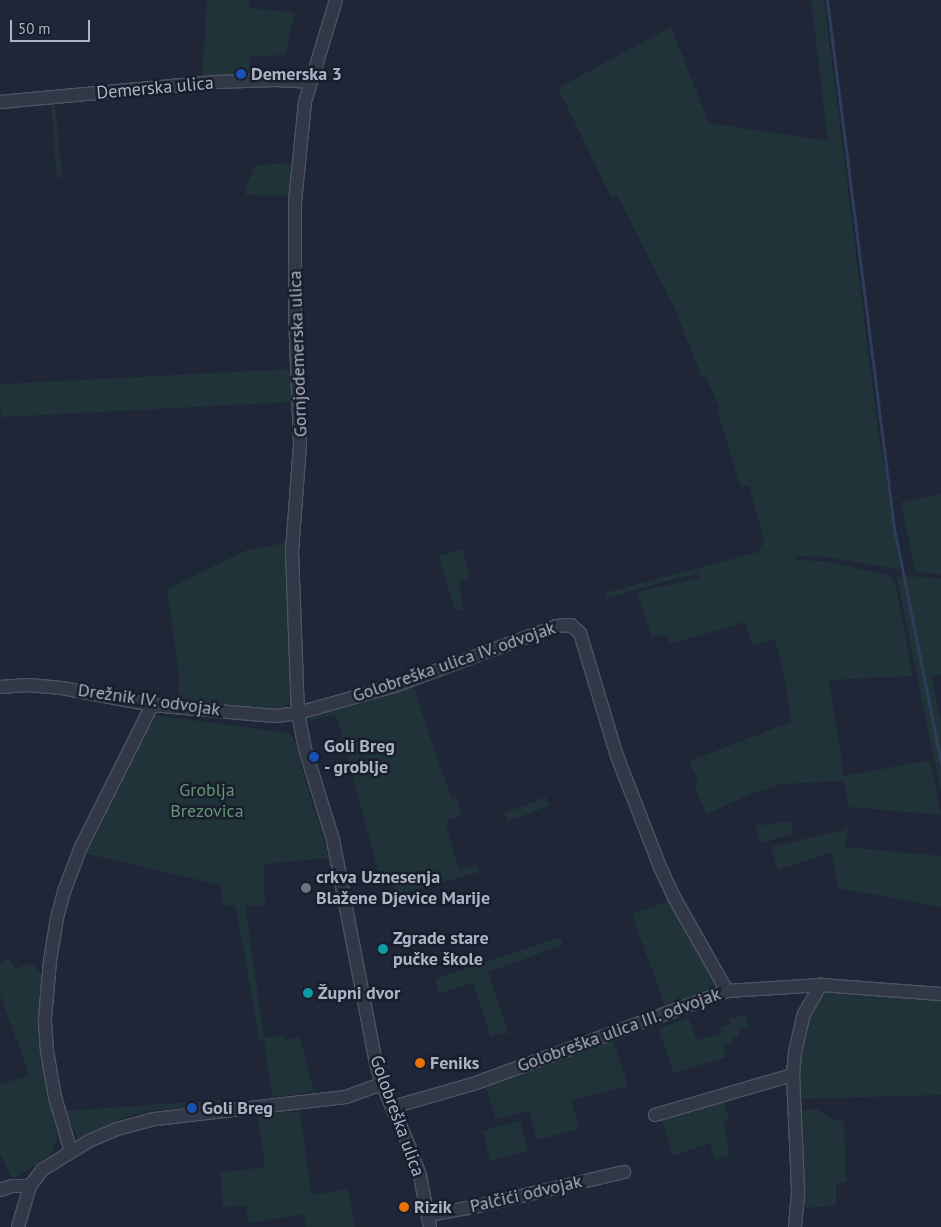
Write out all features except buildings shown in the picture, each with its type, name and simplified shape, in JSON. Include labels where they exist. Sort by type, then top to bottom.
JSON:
[{"type":"street","name":"Gornjodemerska ulica","points":[[298,713],[292,551],[300,445],[295,313],[295,202],[301,124],[310,82],[336,0]]},
{"type":"street","name":"Demerska ulica","points":[[0,102],[215,82],[275,80],[310,82]]},
{"type":"street","name":"Golobreška ulica IV. odvojak","points":[[298,713],[411,680],[556,626],[565,624],[575,627],[580,633],[617,756],[660,867],[675,899],[727,991]]},
{"type":"street","name":"Drežnik IV. odvojak","points":[[0,687],[28,685],[62,688],[152,705],[275,716],[298,713]]},
{"type":"street","points":[[71,1152],[55,1097],[47,1051],[45,1019],[50,961],[57,918],[65,889],[81,847],[152,705]]},
{"type":"street","name":"Golobreška ulica","points":[[298,713],[305,749],[333,840],[360,970],[376,1063],[382,1084],[410,1148],[429,1221]]},
{"type":"street","points":[[796,1227],[798,1189],[793,1075],[799,1032],[804,1014],[821,984]]},
{"type":"street","name":"Golobreška ulica III. odvojak","points":[[393,1107],[476,1083],[727,991],[821,984],[941,994]]},
{"type":"street","points":[[655,1115],[793,1075]]},
{"type":"street","points":[[18,1227],[30,1186],[42,1170],[71,1152],[117,1129],[155,1119],[346,1097],[382,1084]]},
{"type":"street","name":"Palčići odvojak","points":[[429,1221],[624,1172]]},
{"type":"street","points":[[0,1190],[12,1186],[30,1186]]},
{"type":"green space","points":[[207,0],[249,0],[249,8],[295,12],[285,55],[250,56],[250,73],[239,73],[238,76],[202,76]]},
{"type":"green space","points":[[811,0],[824,0],[876,416],[900,569],[824,557],[796,556],[797,560],[824,561],[891,576],[896,588],[913,676],[829,680],[844,776],[930,760],[941,815],[849,807],[844,781],[782,784],[750,794],[707,814],[694,786],[699,783],[689,761],[791,722],[785,678],[775,639],[752,646],[745,622],[670,644],[666,634],[652,638],[637,592],[700,578],[699,574],[657,583],[606,599],[605,593],[758,552],[764,541],[749,485],[741,487],[717,411],[720,409],[706,377],[702,378],[675,309],[617,195],[611,197],[558,88],[671,27],[709,123],[828,141]]},
{"type":"green space","points":[[55,104],[62,178],[57,178],[51,105],[0,110],[0,107]]},
{"type":"green space","points":[[291,163],[290,196],[246,195],[245,189],[255,165]]},
{"type":"green space","points":[[290,369],[292,402],[1,417],[0,384]]},
{"type":"green space","points":[[941,494],[941,575],[915,571],[901,502]]},
{"type":"green space","points":[[286,543],[290,699],[288,704],[279,709],[179,699],[179,676],[167,589],[247,550]]},
{"type":"green space","points":[[463,549],[470,579],[459,582],[463,609],[455,611],[439,556]]},
{"type":"green space","points":[[909,576],[941,579],[941,675],[931,676],[941,721],[941,793],[897,577]]},
{"type":"green space","points":[[412,683],[451,798],[456,796],[462,815],[448,820],[446,825],[459,870],[477,865],[479,872],[396,895],[389,875],[380,878],[336,715],[309,721],[307,714]]},
{"type":"green space","name":"Groblja Brezovica","points":[[155,715],[288,733],[292,736],[329,858],[264,864],[265,906],[245,906],[264,1038],[284,1035],[286,1040],[300,1037],[314,1092],[272,1097],[264,1039],[259,1039],[236,906],[223,905],[220,885],[84,853]]},
{"type":"green space","points":[[546,797],[549,805],[507,822],[504,813]]},
{"type":"green space","points":[[790,821],[794,834],[759,843],[756,826]]},
{"type":"green space","points":[[844,827],[848,828],[845,847],[941,856],[941,907],[838,888],[832,852],[778,870],[771,847],[843,830]]},
{"type":"green space","points":[[672,900],[719,984],[711,992],[665,1007],[632,914]]},
{"type":"green space","points":[[560,937],[563,945],[488,972],[509,1033],[490,1036],[473,983],[439,993],[435,979]]},
{"type":"green space","points":[[9,958],[15,969],[31,963],[43,976],[49,1095],[57,1139],[52,1152],[47,1158],[12,1179],[0,1153],[0,1084],[30,1076],[0,995],[0,963]]},
{"type":"green space","points":[[822,989],[941,997],[941,1095],[797,1099],[797,1073],[805,1024]]},
{"type":"green space","points":[[746,1015],[749,1027],[738,1029],[739,1036],[732,1038],[733,1042],[723,1046],[726,1057],[674,1073],[658,1029],[688,1018],[697,1040],[721,1034],[720,1027],[731,1024],[730,1019]]},
{"type":"green space","points":[[612,1037],[628,1086],[572,1100],[579,1129],[537,1140],[529,1111],[496,1119],[484,1083]]},
{"type":"green space","points":[[723,1098],[729,1120],[723,1122],[730,1155],[714,1160],[710,1143],[673,1156],[661,1117]]},
{"type":"green space","points":[[220,1100],[221,1104],[150,1111],[126,1117],[78,1138],[65,1111]]},
{"type":"green space","points":[[817,1109],[832,1119],[844,1121],[846,1182],[836,1183],[836,1206],[801,1208],[798,1111]]},
{"type":"green space","points":[[300,1111],[311,1195],[348,1189],[355,1227],[306,1227],[304,1214],[249,1223],[246,1205],[223,1207],[220,1173],[265,1167],[257,1115]]},
{"type":"green space","points":[[520,1121],[528,1151],[490,1161],[482,1131]]},
{"type":"waterway","points":[[827,0],[894,528],[941,764]]},
{"type":"place","name":"Demerska 3","points":[[241,74]]},
{"type":"place","name":"Goli Breg - groblje","points":[[314,757]]},
{"type":"place","name":"crkva Uznesenja Blažene Djevice Marije","points":[[306,888]]},
{"type":"place","name":"Zgrade stare pučke škole","points":[[383,949]]},
{"type":"place","name":"Župni dvor","points":[[308,993]]},
{"type":"place","name":"Feniks","points":[[420,1063]]},
{"type":"place","name":"Goli Breg","points":[[192,1108]]},
{"type":"place","name":"Rizik","points":[[404,1207]]}]
